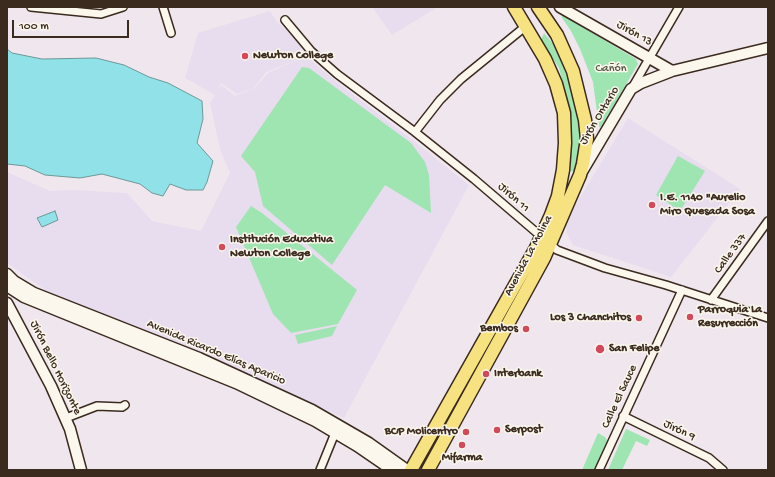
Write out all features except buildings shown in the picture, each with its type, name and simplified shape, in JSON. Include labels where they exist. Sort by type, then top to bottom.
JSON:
[{"type":"main road","name":"Avenida La Molina","points":[[411,470],[546,241],[551,215],[558,196],[563,170],[565,143],[564,113],[556,84],[545,59],[514,7]]},
{"type":"main road","name":"Avenida La Molina","points":[[428,470],[486,367],[546,241],[580,175],[586,151],[586,120],[582,100],[573,71],[557,35],[538,7]]},
{"type":"street","points":[[31,7],[101,14],[123,7]]},
{"type":"street","points":[[163,7],[171,33]]},
{"type":"street","name":"Jirón 13","points":[[560,7],[672,72]]},
{"type":"street","name":"Jirón Ontario","points":[[580,175],[679,7]]},
{"type":"street","name":"Jirón 11","points":[[285,20],[311,51],[337,74],[416,132],[488,189],[546,241],[565,253],[605,268],[682,290],[768,318]]},
{"type":"street","points":[[416,132],[440,100],[461,79],[526,26]]},
{"type":"street","points":[[631,89],[653,77],[768,48]]},
{"type":"street","name":"Calle 337","points":[[711,300],[768,221]]},
{"type":"street","name":"Avenida Ricardo Elías Aparicio","points":[[7,274],[14,281],[34,293],[199,358],[312,410],[369,444],[407,470]]},
{"type":"street","name":"Avenida Ricardo Elías Aparicio","points":[[7,286],[24,297],[236,383],[315,421],[392,470]]},
{"type":"street","name":"Calle El Sauce","points":[[599,470],[682,290]]},
{"type":"street","points":[[8,305],[24,297]]},
{"type":"street","name":"Jirón Bello Horizonte","points":[[8,305],[51,386],[66,418],[78,455],[81,470]]},
{"type":"street","points":[[66,418],[98,406],[122,408],[125,405]]},
{"type":"street","name":"Jirón 9","points":[[623,416],[709,458],[723,470]]},
{"type":"street","points":[[320,470],[335,433]]},
{"type":"shaded area","points":[[372,7],[438,7],[392,35]]},
{"type":"shaded area","name":"Institución Educativa Newton College","points":[[270,11],[277,22],[304,46],[300,48],[302,52],[294,61],[266,72],[254,88],[237,94],[221,83],[216,93],[221,85],[235,96],[255,88],[268,73],[295,61],[305,55],[333,79],[469,185],[344,418],[45,290],[7,263],[7,172],[50,191],[72,190],[127,193],[152,221],[201,231],[230,173],[220,149],[210,103],[215,95],[185,78],[198,33]]},
{"type":"shaded area","name":"I.E. 1140 \"Aurelio Miro Quesada Sosa","points":[[628,118],[740,189],[671,277],[573,245],[567,234],[566,221]]},
{"type":"green space","name":"Cañón","points":[[562,15],[636,59],[638,64],[601,127],[599,127],[593,82],[580,49],[571,31],[562,18]]},
{"type":"green space","points":[[544,33],[559,51],[580,116],[583,144],[575,172],[570,171],[571,154],[567,99],[559,68],[541,40]]},
{"type":"green space","points":[[302,67],[309,68],[411,143],[425,162],[429,175],[431,213],[385,185],[332,265],[263,206],[255,172],[241,156]]},
{"type":"green space","points":[[678,156],[705,171],[680,211],[656,195]]},
{"type":"green space","points":[[251,206],[262,213],[357,290],[338,324],[291,333],[273,314],[236,227]]},
{"type":"green space","points":[[541,249],[544,251],[425,464],[421,461]]},
{"type":"green space","points":[[337,326],[332,336],[298,344],[295,335]]},
{"type":"green space","points":[[626,429],[650,440],[647,446],[636,441],[622,470],[608,470]]},
{"type":"green space","points":[[598,433],[605,437],[608,442],[596,470],[582,470]]},
{"type":"water","points":[[7,49],[12,53],[42,59],[96,58],[124,65],[149,77],[168,83],[202,101],[203,119],[197,143],[213,161],[203,190],[186,190],[170,184],[163,196],[152,193],[140,184],[102,174],[80,178],[45,175],[25,166],[7,164]]},
{"type":"water","points":[[55,211],[58,220],[42,227],[37,218]]},
{"type":"place","name":"Newton College","points":[[245,56]]},
{"type":"place","name":"I.E. 1140 \"Aurelio Miro Quesada Sosa","points":[[652,205]]},
{"type":"place","name":"Institución Educativa Newton College","points":[[222,247]]},
{"type":"place","name":"Parroquia La Resurrección","points":[[690,317]]},
{"type":"place","name":"Los 3 Chanchitos","points":[[639,318]]},
{"type":"place","name":"Bembos","points":[[526,329]]},
{"type":"place","name":"San Felipe","points":[[600,349]]},
{"type":"place","name":"Interbank","points":[[486,374]]},
{"type":"place","name":"Serpost","points":[[497,430]]},
{"type":"place","name":"BCP Molicentro","points":[[466,432]]},
{"type":"place","name":"Mifarma","points":[[462,445]]}]
